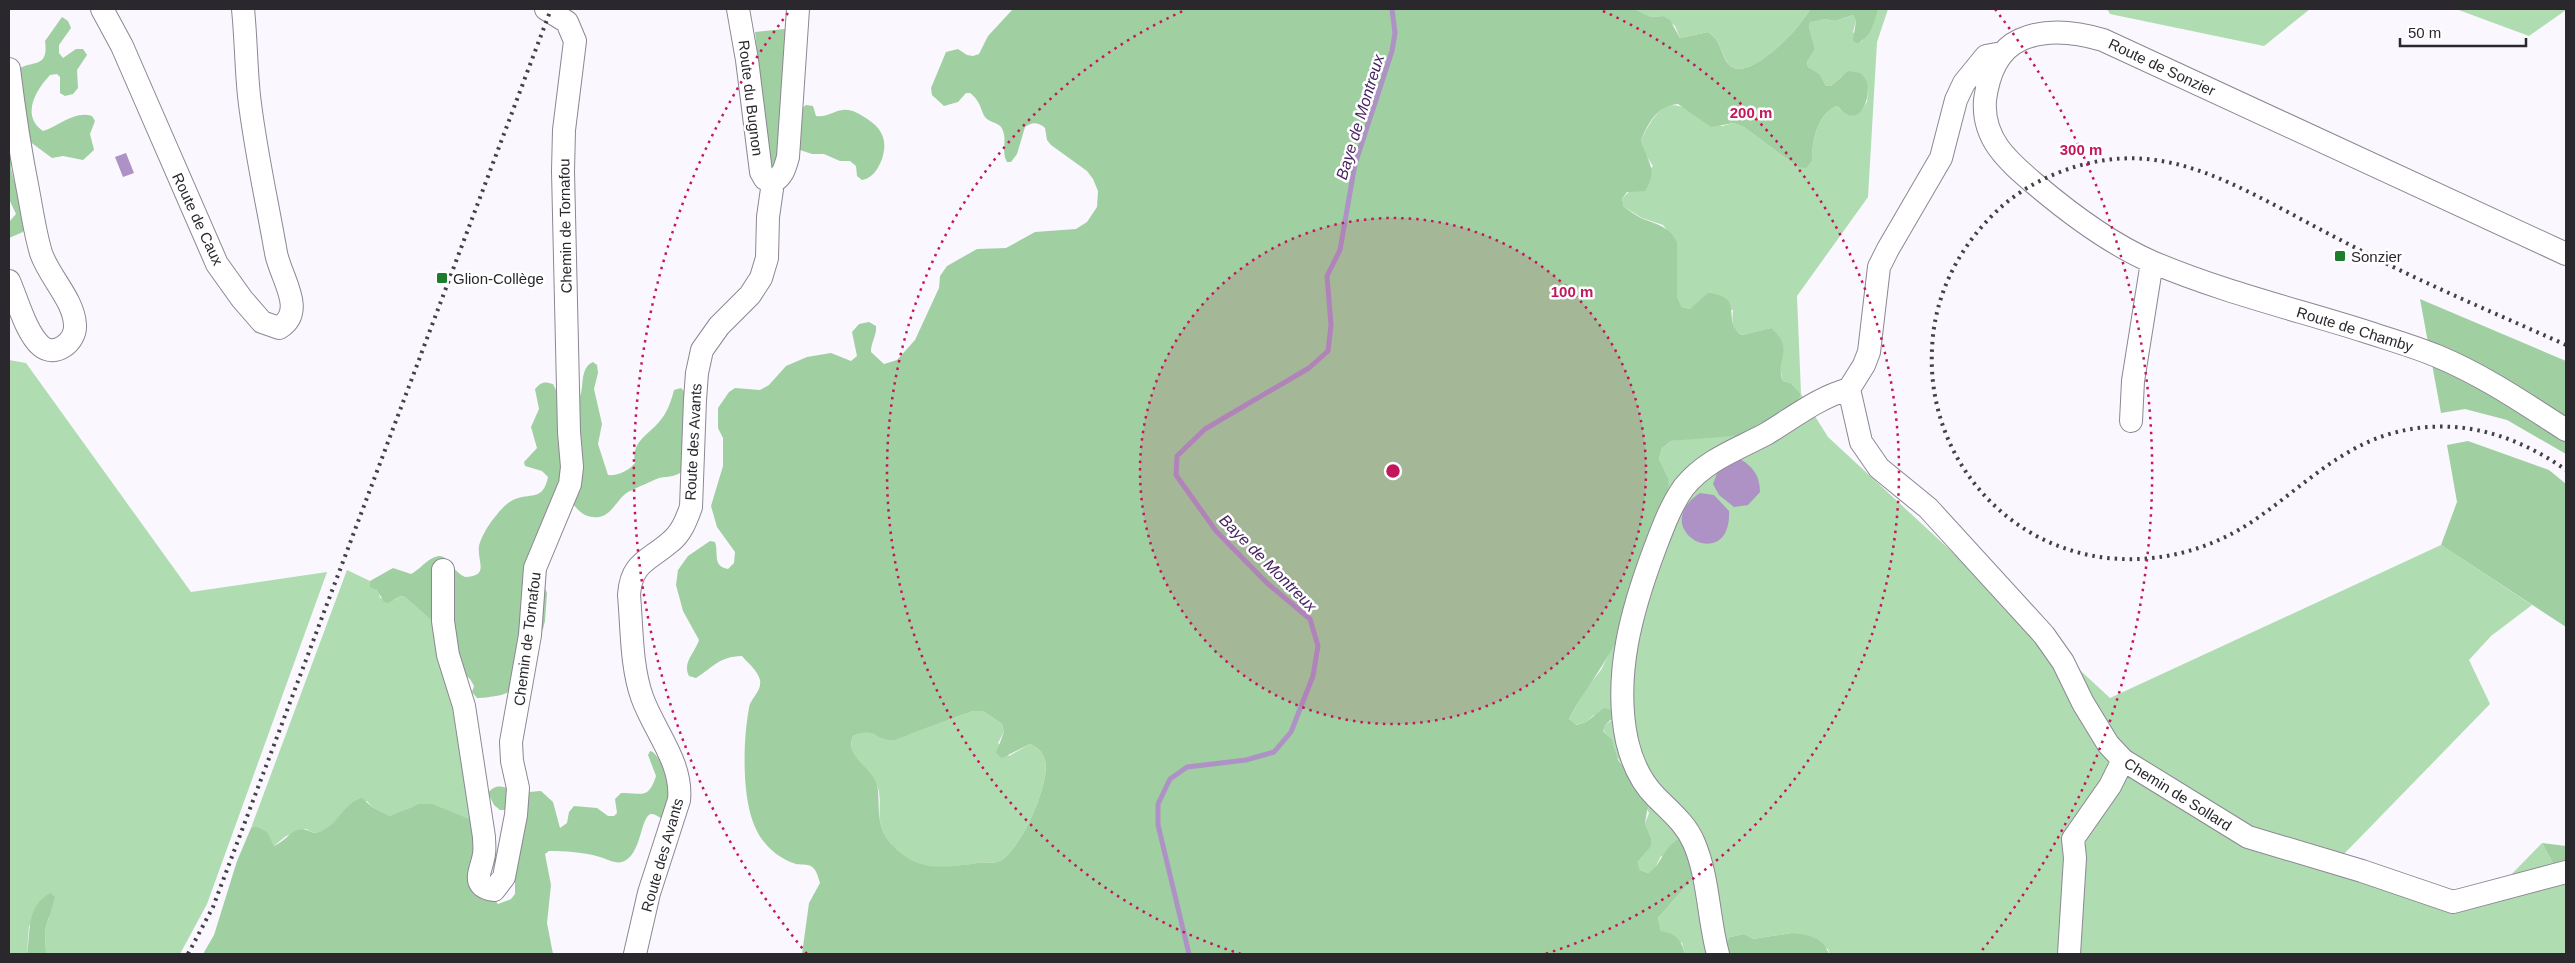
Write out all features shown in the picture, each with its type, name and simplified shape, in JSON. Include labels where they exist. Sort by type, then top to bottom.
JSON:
[{"type":"street","name":"Route de Caux","points":[[102,9],[122,46],[217,264],[242,299],[262,322],[279,328],[288,323],[293,309],[277,257],[255,133],[249,95],[243,9]]},
{"type":"street","name":"Chemin de Tornafou","points":[[443,570],[443,621],[448,655],[464,706],[484,837],[484,854],[478,875],[480,884],[486,889],[494,890],[504,877],[516,815],[518,788],[511,742],[530,635],[535,568],[564,501],[572,467],[569,432],[563,171],[564,130],[575,41],[567,22],[546,9]]},
{"type":"street","name":"Route du Bugnon","points":[[738,9],[747,60],[760,172],[766,179],[773,182]]},
{"type":"street","points":[[773,182],[784,172],[788,157],[798,9]]},
{"type":"street","name":"Route de Sonzier","points":[[2142,257],[2049,196],[2014,166],[1997,148],[1988,130],[1985,107],[1987,88],[1993,67],[2003,52],[2018,40],[2039,33],[2083,34],[2103,40],[2566,254]]},
{"type":"street","points":[[1718,954],[1706,888],[1694,842],[1681,820],[1655,796],[1640,777],[1627,739],[1623,676],[1633,612],[1663,528],[1674,502],[1685,486],[1712,460],[1766,433],[1831,394],[1849,390],[1864,365],[1869,352],[1878,275],[1888,249],[1941,158],[1956,100],[1964,83],[1986,56],[2003,52]]},
{"type":"street","points":[[9,69],[16,128],[42,254],[74,317],[74,332],[68,343],[61,349],[50,350],[42,347],[35,339],[9,281]]},
{"type":"street","name":"Route des Avants","points":[[635,954],[650,893],[679,800],[680,789],[676,772],[642,697],[630,614],[629,582],[642,562],[670,543],[686,522],[691,507],[694,400],[702,350],[719,326],[750,295],[761,278],[767,258],[768,217],[773,182]]},
{"type":"street","points":[[2131,421],[2142,257]]},
{"type":"street","name":"Route de Chamby","points":[[2142,257],[2436,356],[2502,388],[2566,430]]},
{"type":"street","name":"Chemin de Sollard","points":[[1849,390],[1861,442],[1879,468],[1928,508],[2044,635],[2063,662],[2083,703],[2108,744],[2123,760],[2248,838],[2362,871],[2453,902],[2566,872]]},
{"type":"street","points":[[2069,954],[2076,858],[2073,839],[2110,786],[2123,760]]},
{"type":"green space","points":[[1013,9],[1635,9],[1651,17],[1663,16],[1670,20],[1680,38],[1708,32],[1717,40],[1730,65],[1734,68],[1743,68],[1754,65],[1777,48],[1798,27],[1810,9],[1878,9],[1868,34],[1856,43],[1853,40],[1856,21],[1853,15],[1835,21],[1825,19],[1810,22],[1809,27],[1815,49],[1807,62],[1808,67],[1820,74],[1826,86],[1831,86],[1848,71],[1860,73],[1867,82],[1868,92],[1865,104],[1859,114],[1848,115],[1836,106],[1824,116],[1817,129],[1812,161],[1806,168],[1798,167],[1744,127],[1734,123],[1711,127],[1678,104],[1671,105],[1655,116],[1641,140],[1651,171],[1651,177],[1645,191],[1627,192],[1622,199],[1624,207],[1641,218],[1666,229],[1674,236],[1677,242],[1677,297],[1682,307],[1690,309],[1708,293],[1720,295],[1727,299],[1730,304],[1733,323],[1742,335],[1771,328],[1782,342],[1781,373],[1783,381],[1791,383],[1801,394],[1795,409],[1745,435],[1671,441],[1662,448],[1659,459],[1668,477],[1669,499],[1622,629],[1610,653],[1569,719],[1576,725],[1586,722],[1604,708],[1615,711],[1615,716],[1605,725],[1603,731],[1612,740],[1618,760],[1628,772],[1648,805],[1645,823],[1651,838],[1651,846],[1637,862],[1640,870],[1648,873],[1657,865],[1670,846],[1682,837],[1693,878],[1658,918],[1661,931],[1677,938],[1682,944],[1685,954],[802,954],[809,903],[820,883],[818,876],[815,869],[811,866],[796,864],[775,853],[760,836],[749,810],[745,781],[747,721],[750,704],[759,688],[760,680],[755,670],[742,656],[722,660],[696,678],[689,676],[687,671],[688,662],[699,640],[683,611],[676,585],[678,570],[688,556],[710,541],[715,542],[717,559],[720,565],[728,569],[734,563],[735,552],[717,527],[711,506],[723,466],[723,438],[718,428],[718,408],[729,392],[735,388],[760,390],[769,385],[786,366],[807,357],[831,353],[851,361],[857,356],[852,332],[859,324],[869,322],[876,326],[871,352],[884,364],[897,360],[915,340],[939,288],[940,276],[947,266],[977,249],[1006,248],[1035,232],[1076,229],[1087,222],[1097,207],[1098,191],[1093,179],[1087,171],[1051,145],[1047,140],[1045,128],[1035,123],[1025,127],[1017,154],[1011,162],[1007,162],[1004,154],[1002,128],[985,117],[977,100],[970,93],[966,93],[958,102],[944,106],[932,95],[931,88],[946,52],[958,49],[967,55],[979,54],[988,36]],"holes":[[[973,711],[983,711],[1002,724],[1004,732],[996,753],[1002,758],[1030,744],[1035,746],[1044,757],[1046,770],[1044,783],[1033,813],[1011,852],[1000,861],[943,867],[918,863],[899,851],[885,835],[880,820],[877,783],[853,751],[851,744],[853,736],[866,732],[894,740]]]},
{"type":"green space","points":[[1635,9],[1810,9],[1798,27],[1777,48],[1754,65],[1734,68],[1727,61],[1717,40],[1708,32],[1680,38],[1675,26],[1663,16],[1651,17]]},
{"type":"green space","points":[[1878,9],[1888,9],[1877,42],[1868,197],[1797,296],[1801,394],[1791,383],[1783,381],[1771,328],[1742,335],[1733,324],[1733,310],[1690,309],[1682,307],[1677,297],[1677,242],[1663,225],[1642,218],[1624,207],[1622,199],[1653,166],[1645,154],[1641,140],[1650,123],[1658,112],[1666,107],[1675,105],[1684,107],[1722,126],[1734,123],[1744,127],[1798,167],[1806,167],[1812,161],[1817,129],[1824,116],[1836,106],[1847,115],[1862,110],[1867,102],[1868,89],[1842,76],[1831,86],[1826,86],[1820,74],[1808,67],[1807,62],[1815,49],[1809,27],[1810,21],[1825,19],[1835,21],[1853,15],[1856,21],[1853,32],[1861,42],[1867,36]]},
{"type":"green space","points":[[2107,9],[2310,9],[2264,46],[2110,14]]},
{"type":"green space","points":[[2456,9],[2566,9],[2566,10],[2529,36]]},
{"type":"green space","points":[[62,17],[68,21],[71,28],[59,45],[59,53],[63,58],[76,49],[83,49],[87,55],[77,70],[78,88],[73,94],[65,96],[60,93],[60,77],[57,74],[50,75],[35,96],[32,111],[33,118],[36,125],[43,131],[79,115],[92,116],[95,121],[90,134],[94,150],[83,160],[63,156],[52,158],[29,141],[11,158],[11,169],[26,226],[23,232],[9,238],[9,222],[16,214],[9,199],[9,69],[15,71],[42,60],[46,50],[45,41]]},
{"type":"green space","points":[[794,28],[778,165],[771,166],[769,164],[755,32]]},
{"type":"green space","points":[[806,105],[813,106],[816,116],[823,116],[843,110],[852,111],[868,119],[878,128],[883,138],[884,151],[879,166],[872,175],[862,180],[857,176],[856,166],[850,161],[840,161],[824,154],[812,154],[800,150],[800,110]]},
{"type":"green space","points":[[2420,299],[2566,361],[2566,454],[2507,420],[2465,409],[2441,413]]},
{"type":"green space","points":[[9,360],[26,363],[191,592],[327,572],[207,904],[180,954],[46,954],[45,930],[49,917],[29,926],[27,954],[9,954]]},
{"type":"green space","points":[[593,362],[597,365],[598,373],[594,389],[602,424],[598,444],[608,475],[623,472],[635,463],[634,456],[638,444],[664,415],[674,390],[681,388],[686,393],[682,433],[684,470],[675,475],[659,478],[628,492],[604,516],[594,517],[585,515],[569,498],[549,547],[543,583],[547,593],[543,629],[508,692],[498,696],[477,698],[472,692],[474,686],[470,679],[457,668],[434,623],[405,597],[401,596],[388,603],[384,602],[377,590],[370,587],[370,581],[393,568],[411,574],[438,556],[447,560],[457,572],[465,577],[477,574],[481,567],[479,546],[493,519],[513,500],[535,495],[543,490],[546,485],[548,477],[542,471],[525,466],[524,462],[537,448],[531,427],[539,409],[535,389],[543,383],[553,384],[561,400],[576,403],[581,393],[585,370]]},
{"type":"green space","points":[[1801,394],[1828,437],[2110,698],[2441,545],[2532,605],[2491,636],[2469,660],[2490,704],[2342,856],[2452,892],[2504,882],[2542,843],[2566,887],[2566,954],[1829,954],[1828,949],[1792,933],[1753,939],[1744,934],[1730,937],[1726,954],[1685,954],[1682,943],[1661,931],[1658,918],[1693,878],[1661,856],[1655,868],[1648,873],[1640,870],[1636,862],[1651,838],[1645,823],[1649,813],[1628,772],[1615,755],[1612,741],[1603,730],[1605,725],[1612,720],[1594,715],[1586,722],[1575,725],[1569,719],[1588,686],[1601,670],[1621,630],[1668,477],[1659,459],[1662,448],[1671,441],[1697,438],[1795,409]]},
{"type":"green space","points":[[2468,441],[2549,470],[2566,484],[2566,627],[2441,545],[2457,502],[2447,445]]},
{"type":"green space","points":[[347,570],[370,581],[370,584],[379,592],[380,598],[394,600],[401,596],[405,597],[434,623],[444,657],[474,821],[427,805],[417,805],[390,816],[372,807],[367,801],[336,820],[325,831],[314,833],[306,829],[286,836],[274,846],[270,839],[255,826],[251,828]]},
{"type":"green space","points":[[973,711],[983,711],[1002,724],[1004,732],[998,743],[1009,756],[1030,744],[1041,752],[1045,760],[1046,770],[1044,783],[1026,828],[1011,852],[1003,859],[994,862],[958,866],[925,866],[899,852],[885,835],[881,824],[878,788],[871,775],[852,751],[853,736],[867,732],[875,735],[910,734]]},
{"type":"green space","points":[[650,751],[655,754],[669,774],[671,794],[665,819],[653,814],[647,816],[637,845],[629,858],[622,862],[617,862],[594,855],[574,852],[549,851],[545,854],[551,885],[547,923],[553,954],[203,954],[214,935],[237,861],[251,828],[255,826],[267,832],[274,846],[296,830],[307,830],[314,833],[322,831],[334,822],[349,805],[362,798],[372,807],[390,816],[419,804],[432,804],[474,821],[489,894],[498,904],[511,899],[515,894],[515,879],[509,866],[508,810],[500,810],[494,805],[488,793],[499,786],[521,792],[541,791],[553,802],[560,828],[567,823],[569,812],[574,806],[597,808],[608,816],[614,816],[617,813],[615,799],[621,793],[643,794],[653,784],[656,776],[648,755]]},
{"type":"green space","points":[[2542,843],[2566,846],[2566,887]]},
{"type":"green space","points":[[50,893],[55,897],[45,930],[46,954],[27,954],[33,912],[42,899]]},
{"type":"green space","points":[[1792,933],[1819,940],[1829,954],[1726,954],[1725,946],[1730,937],[1744,934],[1753,939]]},
{"type":"shaded area","points":[[126,153],[134,173],[123,177],[115,157]]},
{"type":"shaded area","points":[[1740,459],[1749,465],[1755,473],[1759,482],[1760,492],[1748,505],[1734,507],[1719,495],[1713,484],[1719,468]]},
{"type":"shaded area","points":[[1700,493],[1714,495],[1729,511],[1726,530],[1718,541],[1707,544],[1695,540],[1686,532],[1682,521],[1686,507]]},
{"type":"waterway","name":"Baye de Montreux","points":[[1189,954],[1158,825],[1158,804],[1170,779],[1187,767],[1246,760],[1274,752],[1291,732],[1313,676],[1318,646],[1310,619],[1267,583],[1216,531],[1176,475],[1177,456],[1205,429],[1309,368],[1328,351],[1331,325],[1327,276],[1340,250],[1355,164],[1392,51],[1395,33],[1392,9]]},
{"type":"railway","points":[[188,954],[213,907],[551,9]]},
{"type":"railway","points":[[2566,345],[2407,274],[2231,183],[2177,164],[2149,159],[2121,159],[2091,163],[2060,172],[2035,183],[2006,203],[1985,223],[1961,255],[1951,273],[1938,310],[1932,349],[1932,371],[1939,415],[1956,455],[1980,491],[1996,507],[2024,529],[2055,545],[2087,555],[2121,559],[2155,558],[2189,551],[2222,539],[2253,521],[2320,471],[2354,449],[2393,433],[2416,428],[2462,428],[2484,432],[2526,447],[2547,457],[2566,470]]},
{"type":"place","name":"Sonzier","points":[[2340,256]]},
{"type":"place","name":"Glion-Collège","points":[[442,278]]}]
